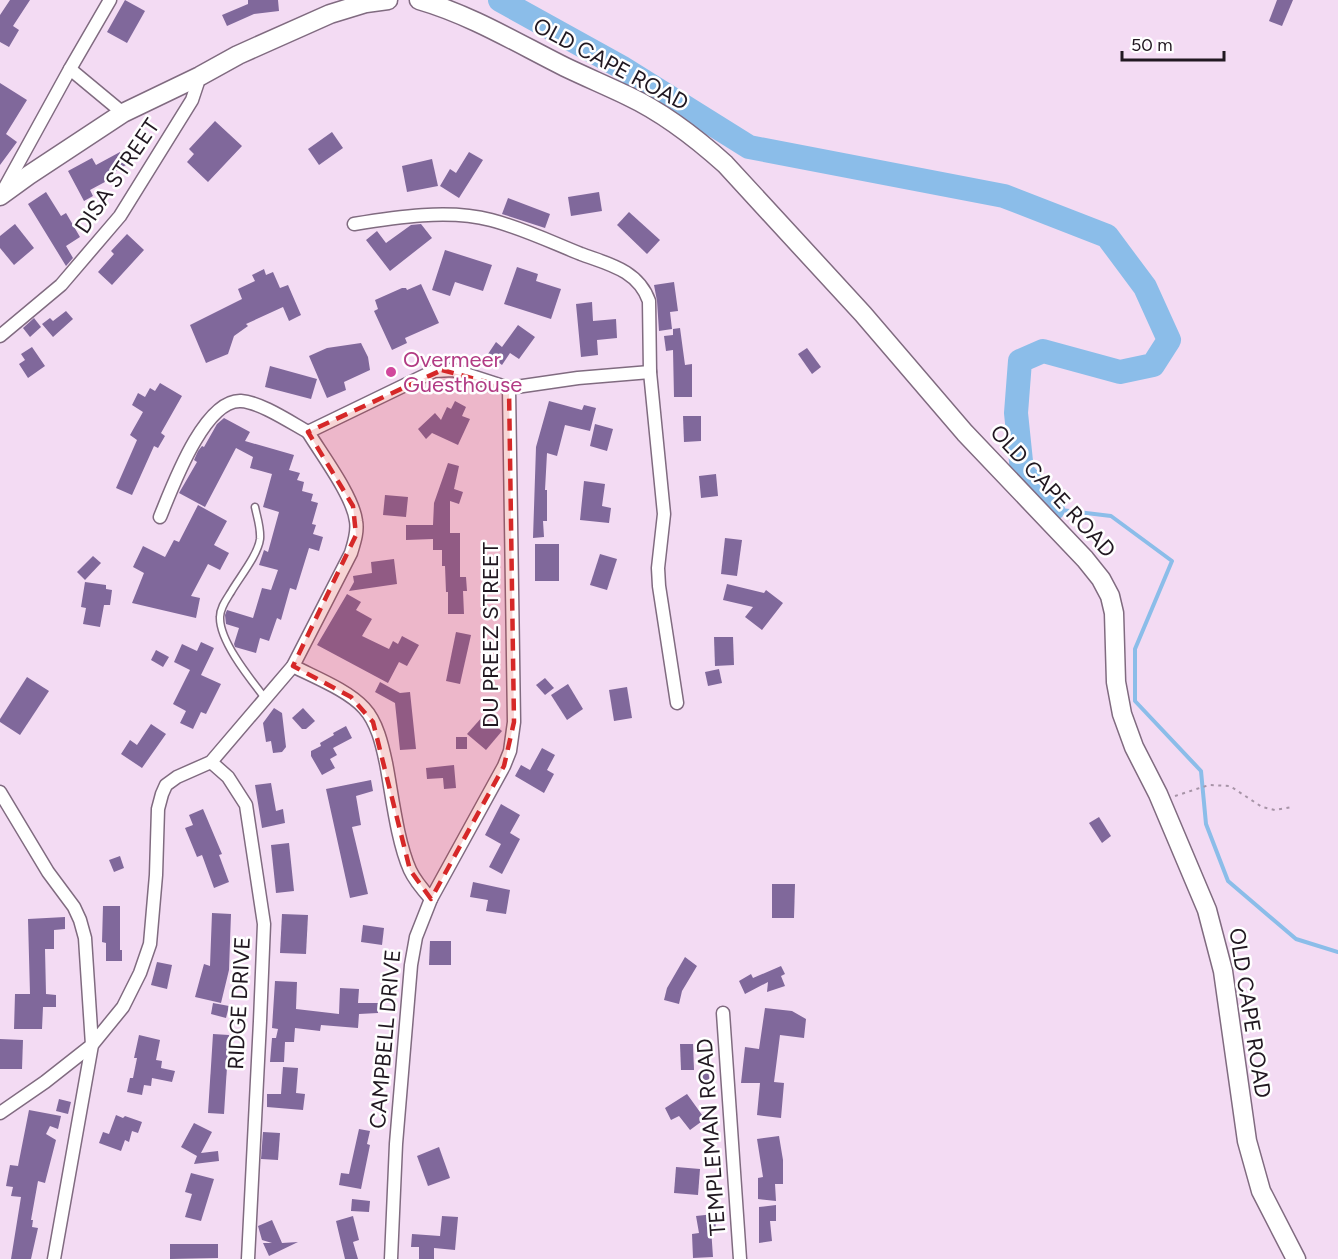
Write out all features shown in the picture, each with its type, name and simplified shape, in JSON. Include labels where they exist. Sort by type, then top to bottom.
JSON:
[{"type":"street","points":[[0,196],[69,69],[110,0]]},
{"type":"street","points":[[0,196],[123,113],[201,76],[238,55],[330,14],[366,3],[388,0]]},
{"type":"street","name":"OLD CAPE ROAD","points":[[419,0],[484,25],[567,68],[629,96],[684,129],[725,164],[863,314],[972,441],[1085,559],[1101,579],[1110,597],[1114,613],[1116,682],[1122,714],[1134,747],[1158,794],[1208,910],[1223,971],[1247,1141],[1262,1191],[1296,1259]]},
{"type":"street","points":[[69,69],[123,113]]},
{"type":"street","name":"DISA STREET","points":[[0,336],[61,285],[120,216],[192,100],[201,76]]},
{"type":"street","points":[[354,224],[441,215],[488,219],[516,227],[622,269],[637,280],[645,291],[649,301],[650,372],[664,514],[658,586],[677,703]]},
{"type":"street","points":[[308,432],[434,371],[453,370],[509,388],[578,378],[650,372]]},
{"type":"street","name":"DU PREEZ STREET","points":[[431,899],[510,751],[514,722],[509,388]]},
{"type":"street","points":[[0,1113],[45,1082],[92,1045],[123,1007],[146,960],[153,923],[158,809],[166,785],[177,777],[211,762],[293,666],[351,553],[357,523],[353,506],[308,432],[254,404],[233,401],[224,405],[209,419],[160,517]]},
{"type":"street","points":[[293,666],[351,697],[364,708],[373,722],[382,746],[404,852],[418,885],[431,899]]},
{"type":"street","name":"RIDGE DRIVE","points":[[211,762],[228,777],[246,805],[264,924],[248,1259]]},
{"type":"street","points":[[0,792],[48,872],[74,907],[85,938],[92,1045],[54,1259]]},
{"type":"street","name":"CAMPBELL DRIVE","points":[[391,1259],[396,1144],[411,965],[416,937],[431,899]]},
{"type":"street","name":"TEMPLEMAN ROAD","points":[[723,1013],[740,1259]]},
{"type":"lane","points":[[255,507],[260,541],[256,552],[223,605],[220,616],[224,635],[239,665],[265,699]]},
{"type":"path","points":[[1158,794],[1177,797],[1209,785],[1230,786],[1262,807],[1275,810],[1292,807]]},
{"type":"highlighted area","points":[[442,370],[509,388],[514,722],[504,766],[431,899],[410,870],[373,722],[351,697],[293,666],[356,535],[353,506],[308,432]]},
{"type":"building","points":[[10,0],[30,0],[13,26],[19,30],[9,47],[0,42],[0,15]]},
{"type":"building","points":[[125,0],[145,11],[127,43],[107,32]]},
{"type":"building","points":[[248,0],[278,0],[279,11],[254,14],[227,26],[222,15],[248,4]]},
{"type":"building","points":[[1277,0],[1293,0],[1282,26],[1269,21]]},
{"type":"building","points":[[0,83],[27,100],[6,134],[17,142],[0,165]]},
{"type":"building","points":[[215,121],[242,146],[208,182],[187,162],[194,154],[189,149]]},
{"type":"building","points":[[332,132],[343,148],[319,165],[308,149]]},
{"type":"building","points":[[120,152],[126,165],[116,171],[116,176],[90,190],[93,196],[84,201],[68,171],[92,158],[96,165]]},
{"type":"building","points":[[469,152],[483,160],[459,198],[440,186],[450,169],[456,173]]},
{"type":"building","points":[[432,159],[438,186],[407,192],[402,166]]},
{"type":"building","points":[[46,192],[61,216],[66,213],[80,237],[66,246],[73,258],[66,266],[28,204]]},
{"type":"building","points":[[599,192],[602,211],[571,216],[568,197]]},
{"type":"building","points":[[508,198],[550,214],[545,228],[502,214]]},
{"type":"building","points":[[629,212],[660,240],[647,254],[617,225]]},
{"type":"building","points":[[15,224],[34,248],[14,265],[0,248],[0,236]]},
{"type":"building","points":[[421,224],[432,238],[390,271],[366,240],[377,231],[386,243],[411,225]]},
{"type":"building","points":[[127,234],[144,250],[112,285],[98,272],[114,254],[111,251]]},
{"type":"building","points":[[445,250],[492,265],[483,291],[455,282],[450,296],[432,290]]},
{"type":"building","points":[[517,267],[538,274],[536,281],[561,289],[551,319],[504,304]]},
{"type":"building","points":[[264,269],[266,275],[273,272],[280,288],[288,285],[301,315],[289,321],[283,307],[246,324],[248,326],[234,336],[228,354],[206,363],[190,325],[242,299],[238,289],[255,281],[252,275]]},
{"type":"building","points":[[674,282],[678,311],[670,312],[672,329],[659,331],[654,285]]},
{"type":"building","points":[[421,284],[439,323],[405,338],[407,343],[392,350],[374,311],[378,309],[375,300],[402,288],[407,290]]},
{"type":"building","points":[[592,302],[593,321],[616,319],[617,338],[597,340],[598,355],[581,357],[576,304]]},
{"type":"building","points":[[66,311],[73,319],[53,337],[42,324],[50,318],[53,321]]},
{"type":"building","points":[[34,318],[41,327],[30,337],[23,328]]},
{"type":"building","points":[[518,325],[535,337],[519,359],[510,353],[502,365],[488,354],[496,342],[502,347]]},
{"type":"building","points":[[680,328],[685,365],[692,364],[692,397],[674,397],[673,350],[666,351],[664,336],[673,335],[673,329]]},
{"type":"building","points":[[361,343],[368,357],[370,370],[344,382],[346,390],[327,398],[309,356],[327,348]]},
{"type":"building","points":[[32,347],[45,366],[28,378],[19,364],[25,360],[21,354]]},
{"type":"building","points":[[807,348],[821,367],[812,374],[798,354]]},
{"type":"building","points":[[270,366],[317,379],[311,399],[265,387]]},
{"type":"building","points":[[160,383],[182,396],[161,433],[165,436],[158,448],[154,446],[132,495],[116,488],[137,440],[130,435],[143,412],[132,405],[138,393],[145,397],[150,388],[155,391]]},
{"type":"building","points":[[455,401],[466,407],[462,416],[470,419],[458,445],[432,433],[426,439],[418,429],[435,413],[441,420],[447,407],[451,409]]},
{"type":"building","points":[[549,401],[582,410],[584,405],[596,408],[590,431],[565,425],[557,456],[547,453],[545,490],[547,490],[547,521],[543,521],[544,537],[533,538],[536,447]]},
{"type":"building","points":[[683,416],[701,416],[701,441],[684,442]]},
{"type":"building","points":[[224,418],[250,432],[245,441],[294,455],[289,470],[300,473],[297,480],[304,482],[302,491],[313,494],[311,501],[318,503],[312,524],[316,525],[313,534],[323,537],[319,551],[309,548],[296,590],[290,588],[281,620],[277,618],[269,641],[260,638],[256,653],[235,647],[239,628],[226,624],[225,615],[227,610],[253,618],[262,588],[271,590],[278,570],[259,565],[264,550],[268,552],[279,512],[263,507],[272,474],[250,468],[253,457],[236,448],[205,507],[179,493],[197,462],[194,460],[198,451],[202,446],[204,447],[217,424]]},
{"type":"building","points":[[595,424],[613,429],[607,451],[590,446]]},
{"type":"building","points":[[448,463],[459,466],[454,489],[463,492],[459,504],[450,501],[450,533],[460,533],[460,577],[466,577],[467,591],[463,591],[464,614],[448,614],[448,592],[446,592],[445,566],[442,566],[442,550],[433,550],[433,539],[406,540],[406,525],[433,525],[434,503]]},
{"type":"building","points":[[716,474],[718,496],[701,498],[699,476]]},
{"type":"building","points":[[584,481],[605,484],[602,506],[611,508],[609,523],[580,520]]},
{"type":"building","points":[[385,495],[408,497],[406,517],[383,515]]},
{"type":"building","points":[[198,505],[227,521],[214,545],[229,553],[220,570],[208,564],[191,596],[200,598],[196,618],[132,603],[144,573],[133,567],[143,546],[165,557],[174,540],[179,542]]},
{"type":"building","points":[[725,538],[742,540],[737,576],[721,574]]},
{"type":"building","points":[[535,544],[559,544],[559,581],[535,581]]},
{"type":"building","points":[[600,554],[617,559],[607,590],[590,585]]},
{"type":"building","points":[[93,556],[101,563],[85,580],[77,572]]},
{"type":"building","points":[[394,559],[397,584],[349,591],[354,582],[353,576],[372,573],[371,562]]},
{"type":"building","points":[[85,582],[106,585],[106,589],[112,590],[110,605],[104,605],[100,627],[83,624],[86,608],[81,607]]},
{"type":"building","points":[[727,584],[764,593],[766,590],[783,603],[762,630],[745,617],[753,607],[723,600]]},
{"type":"building","points":[[347,594],[361,602],[356,610],[372,619],[362,636],[389,649],[393,641],[398,644],[402,636],[419,645],[407,666],[399,662],[388,683],[317,645]]},
{"type":"building","points":[[456,632],[471,635],[460,684],[446,681]]},
{"type":"building","points":[[714,637],[733,637],[734,665],[715,666]]},
{"type":"building","points":[[201,642],[214,648],[201,675],[221,684],[206,714],[201,712],[193,729],[180,723],[186,711],[173,704],[190,670],[174,662],[182,644],[197,651]]},
{"type":"building","points":[[156,650],[169,657],[163,667],[151,660]]},
{"type":"building","points":[[719,669],[722,683],[708,686],[705,672]]},
{"type":"building","points":[[27,677],[49,691],[20,735],[0,722],[0,719]]},
{"type":"building","points":[[545,678],[554,688],[545,695],[536,685]]},
{"type":"building","points":[[380,682],[400,693],[410,692],[416,749],[400,750],[395,703],[375,692]]},
{"type":"building","points":[[568,684],[583,709],[567,720],[551,695]]},
{"type":"building","points":[[627,687],[632,718],[614,721],[609,690]]},
{"type":"building","points":[[274,708],[282,713],[286,747],[282,752],[273,753],[271,741],[266,742],[263,723]]},
{"type":"building","points":[[303,708],[315,721],[306,729],[302,729],[292,718]]},
{"type":"building","points":[[483,716],[502,731],[486,750],[467,734]]},
{"type":"building","points":[[151,724],[166,734],[142,768],[121,754],[130,740],[137,745]]},
{"type":"building","points":[[346,726],[352,738],[333,748],[337,755],[330,759],[335,768],[322,775],[311,756],[311,751],[321,746],[320,743],[334,735],[333,733]]},
{"type":"building","points":[[456,737],[467,737],[467,749],[456,749]]},
{"type":"building","points":[[542,748],[555,755],[547,770],[554,774],[544,793],[515,776],[521,765],[530,770]]},
{"type":"building","points":[[454,765],[456,788],[444,789],[443,778],[427,779],[426,768]]},
{"type":"building","points":[[371,780],[373,791],[356,796],[361,825],[352,827],[368,894],[350,898],[326,789]]},
{"type":"building","points":[[271,783],[276,811],[283,809],[285,823],[262,828],[255,785]]},
{"type":"building","points":[[501,804],[520,815],[510,833],[520,839],[502,874],[489,867],[501,844],[485,835]]},
{"type":"building","points":[[203,809],[222,854],[219,855],[229,882],[214,888],[202,855],[197,857],[185,828],[193,825],[189,815]]},
{"type":"building","points":[[1099,817],[1111,836],[1102,843],[1089,823]]},
{"type":"building","points":[[289,843],[294,891],[276,893],[271,845]]},
{"type":"building","points":[[120,856],[124,868],[114,872],[109,860]]},
{"type":"building","points":[[473,882],[510,890],[506,914],[486,911],[488,900],[470,897]]},
{"type":"building","points":[[772,884],[795,884],[794,918],[772,918]]},
{"type":"building","points":[[103,906],[120,906],[122,961],[106,961],[106,943],[102,942]]},
{"type":"building","points":[[212,913],[231,914],[229,970],[221,1003],[195,997],[204,964],[210,966]]},
{"type":"building","points":[[282,914],[308,915],[306,954],[280,953]]},
{"type":"building","points":[[65,917],[65,929],[54,930],[54,949],[45,949],[46,994],[56,995],[56,1007],[43,1007],[42,1029],[14,1029],[15,994],[30,994],[28,919]]},
{"type":"building","points":[[363,925],[384,928],[382,945],[361,942]]},
{"type":"building","points":[[430,941],[451,941],[451,965],[429,965]]},
{"type":"building","points":[[685,957],[697,966],[682,991],[679,1004],[664,1000],[667,988]]},
{"type":"building","points":[[157,962],[172,965],[167,989],[151,985]]},
{"type":"building","points":[[781,966],[785,974],[781,976],[785,986],[767,992],[768,982],[745,994],[739,981],[751,974],[753,978]]},
{"type":"building","points":[[275,981],[297,982],[296,1009],[339,1014],[340,988],[359,989],[358,1003],[378,1003],[378,1013],[359,1014],[358,1028],[321,1025],[320,1031],[295,1028],[294,1042],[285,1042],[284,1062],[270,1062],[272,1038],[276,1038],[278,1029],[272,1028]]},
{"type":"building","points":[[213,1003],[229,1006],[226,1018],[211,1014]]},
{"type":"building","points":[[765,1008],[792,1011],[806,1019],[804,1038],[780,1035],[774,1082],[784,1083],[781,1118],[757,1115],[760,1083],[741,1083],[745,1047],[759,1049]]},
{"type":"building","points":[[213,1034],[229,1035],[224,1114],[208,1113]]},
{"type":"building","points":[[139,1035],[160,1040],[156,1060],[162,1061],[161,1068],[175,1071],[172,1082],[152,1078],[151,1086],[144,1085],[142,1095],[127,1092],[130,1078],[133,1078]]},
{"type":"building","points":[[0,1039],[23,1040],[22,1069],[0,1069]]},
{"type":"building","points":[[680,1044],[693,1044],[694,1070],[681,1070]]},
{"type":"building","points":[[283,1067],[298,1068],[296,1093],[305,1094],[303,1110],[267,1107],[267,1094],[281,1094]]},
{"type":"building","points":[[708,1071],[710,1082],[699,1082],[698,1072]]},
{"type":"building","points":[[687,1094],[705,1119],[690,1130],[679,1116],[671,1120],[665,1108]]},
{"type":"building","points":[[59,1099],[71,1102],[68,1114],[56,1111]]},
{"type":"building","points":[[29,1110],[61,1116],[58,1129],[50,1126],[46,1134],[56,1140],[45,1183],[38,1181],[31,1220],[33,1220],[32,1227],[38,1228],[31,1259],[11,1259],[21,1197],[11,1196],[13,1187],[6,1186],[10,1165],[18,1166]]},
{"type":"building","points":[[116,1115],[142,1122],[138,1133],[132,1131],[129,1142],[125,1140],[121,1151],[99,1143],[103,1132],[109,1134]]},
{"type":"building","points":[[194,1123],[212,1132],[201,1153],[218,1151],[219,1161],[194,1164],[197,1156],[181,1147]]},
{"type":"building","points":[[359,1129],[370,1131],[367,1144],[370,1145],[361,1189],[339,1185],[341,1173],[349,1174]]},
{"type":"building","points":[[263,1132],[280,1133],[278,1160],[261,1159]]},
{"type":"building","points":[[779,1136],[783,1160],[783,1184],[775,1184],[776,1201],[758,1199],[758,1178],[763,1177],[757,1139]]},
{"type":"building","points":[[439,1147],[450,1178],[428,1186],[417,1156]]},
{"type":"building","points":[[676,1167],[700,1169],[698,1195],[674,1193]]},
{"type":"building","points":[[191,1173],[214,1179],[201,1221],[185,1217],[192,1194],[185,1192]]},
{"type":"building","points":[[352,1199],[370,1201],[369,1212],[351,1211]]},
{"type":"building","points":[[776,1205],[776,1221],[770,1221],[772,1241],[759,1243],[759,1207]]},
{"type":"building","points":[[714,1214],[716,1227],[711,1228],[713,1257],[693,1258],[692,1234],[699,1233],[696,1216]]},
{"type":"building","points":[[353,1216],[359,1240],[353,1242],[358,1259],[345,1259],[336,1221]]},
{"type":"building","points":[[442,1216],[458,1217],[455,1250],[434,1248],[434,1259],[419,1259],[419,1247],[411,1247],[412,1234],[440,1236]]},
{"type":"building","points":[[272,1220],[282,1243],[298,1242],[269,1256],[263,1243],[272,1243],[262,1240],[258,1226]]},
{"type":"building","points":[[170,1244],[218,1244],[218,1258],[170,1259]]},
{"type":"waterway","points":[[500,0],[621,67],[749,147],[1004,196],[1107,236],[1145,287],[1169,340],[1153,365],[1120,372],[1043,351],[1020,361],[1016,413],[1022,471],[1053,509]]},
{"type":"waterway","points":[[1053,509],[1111,516],[1172,561],[1135,649],[1135,701],[1201,771],[1206,824],[1228,881],[1296,939],[1338,952]]},
{"type":"place","name":"Overmeer Guesthouse","points":[[391,372]]}]
